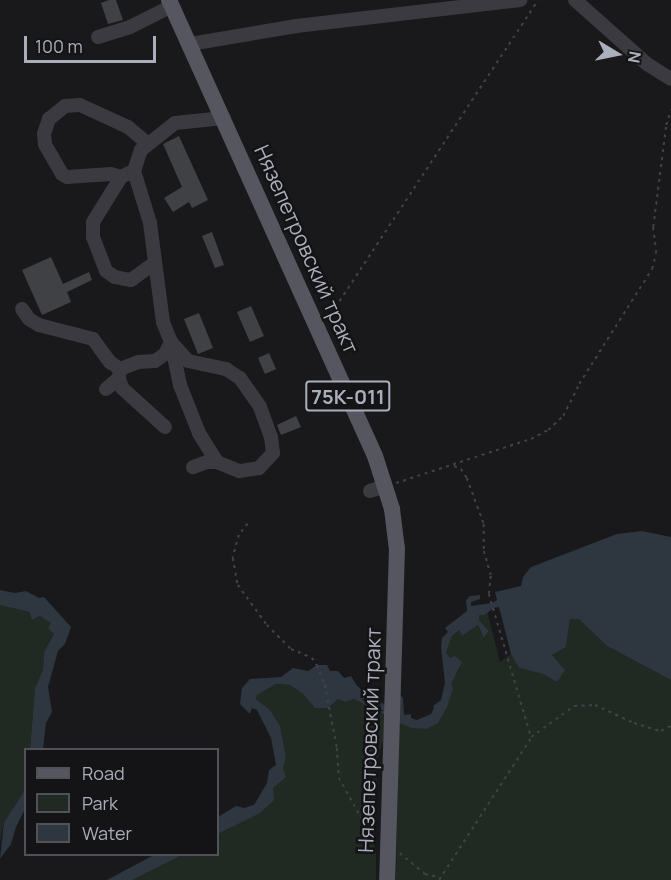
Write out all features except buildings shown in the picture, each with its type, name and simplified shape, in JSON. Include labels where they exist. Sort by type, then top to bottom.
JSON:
[{"type":"main road","name":"Нязепетровский тракт","points":[[171,3],[375,456],[377,489],[392,509],[397,548],[387,880]]},
{"type":"lane","points":[[190,44],[296,26],[520,0]]},
{"type":"lane","points":[[575,0],[646,64],[671,79]]},
{"type":"lane","points":[[99,37],[130,27],[171,3]]},
{"type":"lane","points":[[128,174],[67,177],[62,174],[45,144],[44,134],[49,119],[65,106],[80,105],[128,127],[147,143]]},
{"type":"lane","points":[[153,264],[131,280],[115,278],[106,271],[93,237],[93,222],[128,174],[147,143],[174,123],[224,118]]},
{"type":"lane","points":[[128,174],[150,224],[153,264],[163,322],[171,342],[180,385],[199,433],[217,462]]},
{"type":"lane","points":[[22,309],[29,319],[39,325],[93,339],[119,374],[129,396],[165,427]]},
{"type":"lane","points":[[106,389],[119,374],[138,362],[154,361],[165,354],[171,342]]},
{"type":"lane","points":[[171,342],[188,361],[226,369],[240,378],[260,407],[272,437],[273,453],[259,468],[239,471],[217,462],[207,462],[193,467]]},
{"type":"path","points":[[320,331],[538,0]]},
{"type":"path","points":[[377,489],[531,439],[548,430],[566,412],[579,384],[652,269],[656,253],[653,227],[666,125],[671,110]]},
{"type":"path","points":[[453,466],[461,469],[467,478],[484,524],[484,551],[491,576],[489,594],[531,737]]},
{"type":"path","points":[[248,524],[239,535],[233,558],[238,585],[267,626],[291,649],[312,658],[317,665],[325,685],[337,748],[339,778],[367,828],[388,847],[408,857],[425,874],[439,879],[531,737],[574,706],[595,705],[634,723],[661,731],[671,726]]},
{"type":"green space","points":[[0,605],[29,612],[32,620],[40,616],[51,622],[54,634],[44,652],[43,670],[35,688],[30,748],[24,748],[24,792],[4,822],[0,842]]},
{"type":"green space","points":[[487,611],[500,662],[511,654],[519,668],[543,674],[557,682],[552,655],[566,647],[570,619],[580,619],[607,646],[671,680],[671,880],[396,880],[399,723],[426,729],[454,674],[459,671],[446,653],[452,636],[459,630],[462,636],[478,625],[483,636],[489,631],[479,620],[479,615]]},
{"type":"green space","points":[[276,684],[290,685],[303,694],[315,708],[338,699],[345,702],[354,699],[385,716],[383,741],[378,758],[375,829],[367,828],[376,849],[376,880],[132,880],[180,856],[219,856],[219,834],[229,829],[276,784],[286,757],[280,726],[270,710],[256,699],[257,695]]},
{"type":"water","points":[[642,531],[671,537],[671,680],[607,646],[579,619],[570,619],[566,647],[552,655],[565,670],[557,682],[543,674],[519,668],[511,654],[499,607],[494,608],[484,615],[479,615],[479,620],[489,631],[481,640],[483,636],[478,625],[462,636],[459,630],[452,636],[446,653],[450,658],[455,656],[462,662],[451,684],[453,688],[447,707],[438,723],[426,729],[412,728],[399,723],[354,699],[345,702],[338,699],[328,708],[315,708],[303,694],[290,685],[276,684],[257,695],[256,699],[270,710],[280,726],[286,757],[283,768],[286,777],[273,788],[274,800],[260,813],[219,834],[219,816],[236,806],[244,808],[254,805],[267,783],[269,770],[276,765],[271,738],[257,710],[252,708],[250,714],[240,704],[242,688],[250,679],[281,677],[293,668],[308,671],[317,665],[327,665],[330,671],[338,671],[344,678],[351,676],[357,686],[385,705],[399,694],[403,698],[404,715],[411,714],[411,718],[417,720],[431,714],[433,706],[441,700],[445,683],[442,638],[448,632],[445,628],[467,611],[466,600],[470,596],[480,595],[480,599],[471,602],[471,606],[492,603],[497,600],[495,592],[521,586],[523,577],[531,567],[617,534]]},
{"type":"water","points":[[0,590],[15,593],[26,591],[39,598],[44,597],[71,627],[65,644],[58,651],[48,687],[52,712],[46,723],[43,748],[30,748],[35,688],[43,670],[44,652],[54,634],[48,628],[51,623],[40,616],[32,620],[29,612],[0,605]]},
{"type":"water","points":[[24,792],[24,811],[11,844],[0,859],[4,822]]},
{"type":"water","points":[[152,856],[180,856],[132,880],[107,880]]}]
